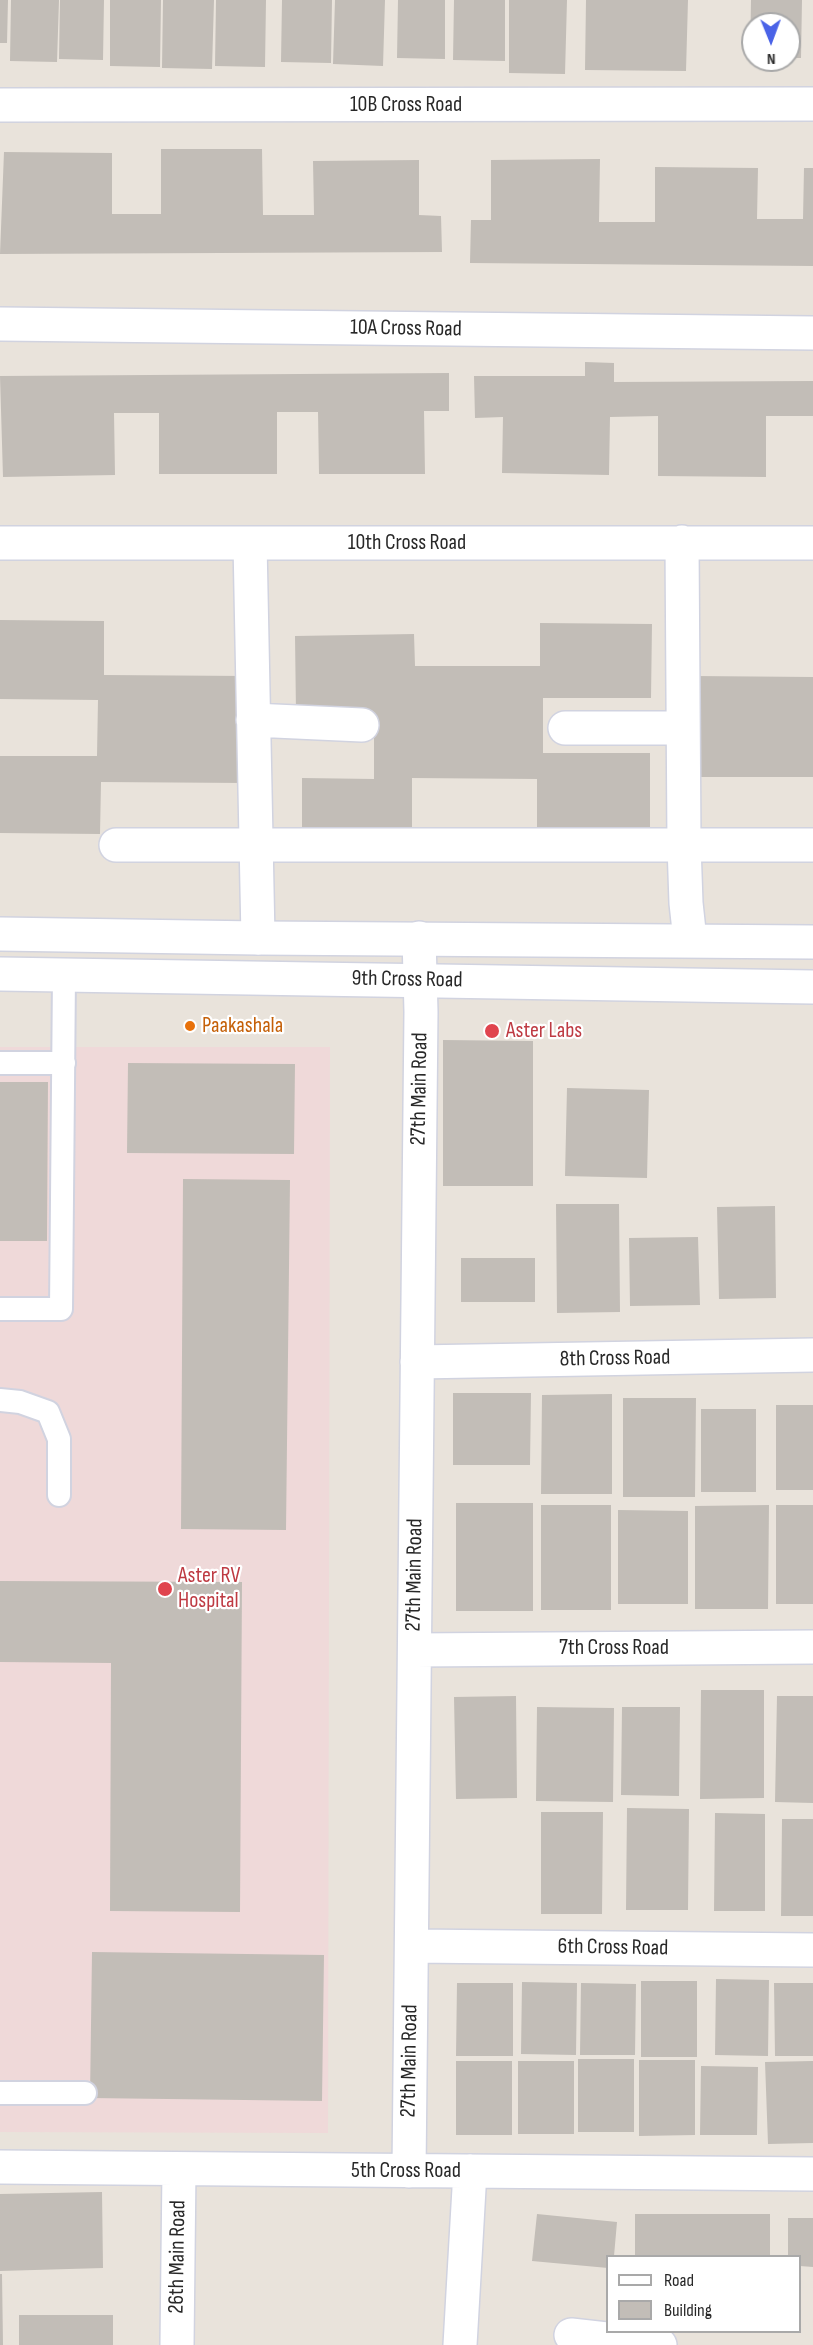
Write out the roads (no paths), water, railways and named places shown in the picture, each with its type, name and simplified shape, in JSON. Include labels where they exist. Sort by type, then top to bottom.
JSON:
[{"type":"street","name":"10B Cross Road","points":[[0,105],[813,104]]},
{"type":"street","name":"10A Cross Road","points":[[0,324],[813,333]]},
{"type":"street","points":[[682,542],[684,845],[690,940]]},
{"type":"street","name":"10th Cross Road","points":[[0,543],[813,543]]},
{"type":"street","points":[[250,543],[258,938]]},
{"type":"street","points":[[254,720],[362,726]]},
{"type":"street","points":[[565,728],[683,728]]},
{"type":"street","points":[[116,846],[813,845]]},
{"type":"street","name":"9th Cross Road","points":[[0,934],[813,942]]},
{"type":"street","name":"27th Main Road","points":[[409,2171],[421,980],[419,938]]},
{"type":"street","name":"9th Cross Road","points":[[0,974],[813,987]]},
{"type":"street","name":"8th Cross Road","points":[[417,1362],[813,1355]]},
{"type":"street","name":"7th Cross Road","points":[[415,1650],[813,1647]]},
{"type":"street","name":"6th Cross Road","points":[[412,1946],[813,1950]]},
{"type":"street","name":"5th Cross Road","points":[[0,2167],[813,2174]]},
{"type":"street","name":"26th Main Road","points":[[177,2345],[179,2169]]},
{"type":"street","points":[[460,2345],[470,2171]]},
{"type":"street","points":[[571,2335],[660,2345]]},
{"type":"lane","points":[[0,1309],[61,1309],[64,975]]},
{"type":"lane","points":[[0,1064],[64,1063]]},
{"type":"lane","points":[[0,1400],[20,1402],[48,1412],[59,1439],[59,1495]]},
{"type":"lane","points":[[0,2093],[84,2093]]},
{"type":"place","name":"Paakashala","points":[[190,1026]]},
{"type":"place","name":"Aster Labs","points":[[492,1031]]},
{"type":"place","name":"Aster RV Hospital","points":[[165,1589]]}]
